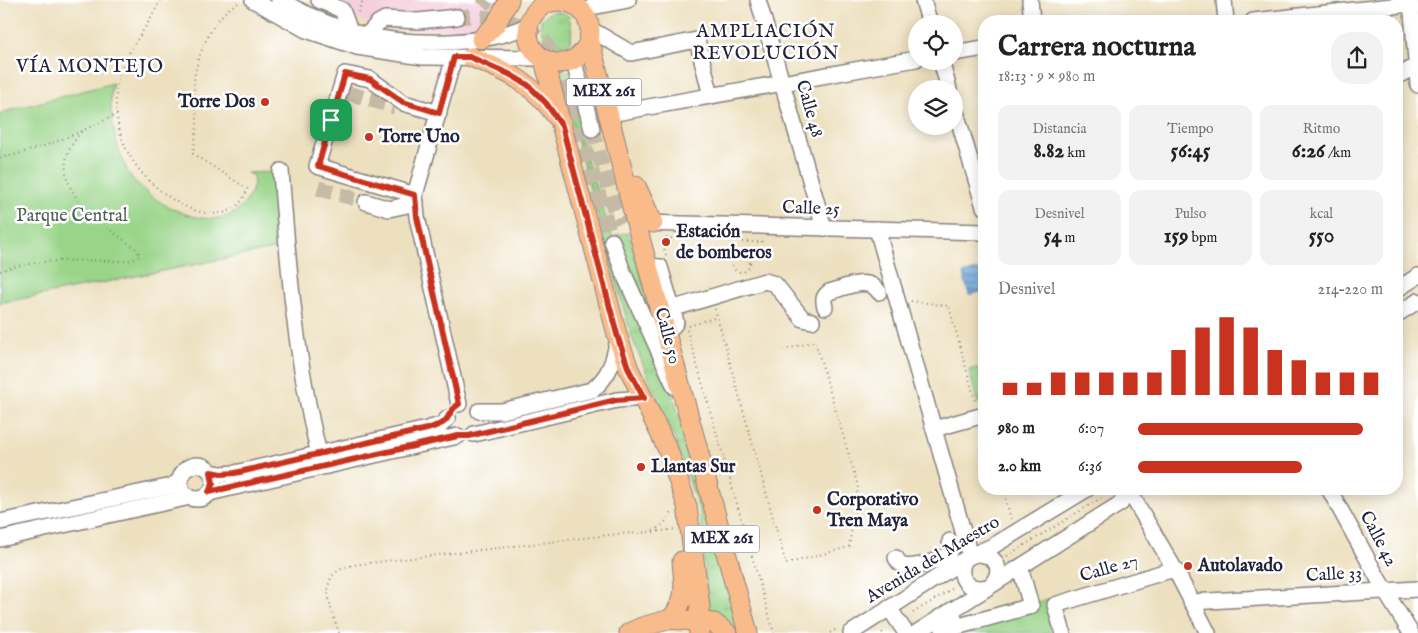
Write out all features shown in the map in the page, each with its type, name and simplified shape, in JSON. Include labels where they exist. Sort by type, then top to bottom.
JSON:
[{"type":"main road","points":[[481,39],[496,24],[509,0]]},
{"type":"main road","points":[[525,0],[530,22],[528,34],[530,43],[543,59],[560,63],[573,59],[582,52],[584,18],[567,3],[552,2],[539,8],[530,22]]},
{"type":"main road","name":"Calle 50","points":[[584,18],[618,147],[645,223],[648,266],[666,311],[666,334],[748,633]]},
{"type":"main road","points":[[462,57],[509,74],[528,85],[546,103],[562,126]]},
{"type":"main road","name":"MEX 261","points":[[543,59],[618,338],[629,370],[668,450],[687,506],[700,606],[698,627]]},
{"type":"main road","points":[[656,425],[662,457],[676,503],[680,529],[684,592],[681,604],[671,620]]},
{"type":"main road","points":[[629,633],[642,627],[671,620],[698,627],[714,623],[727,633]]},
{"type":"street","points":[[253,0],[306,30],[358,47],[423,57],[543,59]]},
{"type":"street","points":[[279,0],[327,23],[350,31],[366,35],[421,42],[454,42],[481,39],[504,34],[530,22]]},
{"type":"street","points":[[295,8],[303,3],[319,0],[342,10],[350,31]]},
{"type":"street","points":[[628,0],[592,7],[584,18],[631,53],[697,40],[711,96]]},
{"type":"street","name":"Calle 48","points":[[758,0],[824,228]]},
{"type":"street","points":[[922,0],[927,15]]},
{"type":"street","points":[[1030,0],[1031,15]]},
{"type":"street","points":[[1224,0],[1225,15]]},
{"type":"street","points":[[1303,15],[1411,2],[1418,85]]},
{"type":"street","points":[[366,35],[385,19],[418,22],[457,17]]},
{"type":"street","points":[[963,52],[978,49]]},
{"type":"street","points":[[459,404],[417,217],[416,199],[438,116],[462,57]]},
{"type":"street","points":[[573,59],[592,129]]},
{"type":"street","points":[[610,114],[908,61]]},
{"type":"street","points":[[1403,73],[1417,65]]},
{"type":"street","points":[[416,199],[318,166],[345,74],[370,79],[403,102],[438,116]]},
{"type":"street","points":[[395,107],[438,116]]},
{"type":"street","points":[[963,135],[978,187]]},
{"type":"street","points":[[281,171],[288,257],[302,371],[308,411],[319,454]]},
{"type":"street","points":[[366,202],[388,209],[416,199]]},
{"type":"street","name":"Calle 25","points":[[645,223],[978,232]]},
{"type":"street","points":[[877,229],[970,556]]},
{"type":"street","points":[[612,241],[623,272],[667,371],[687,408]]},
{"type":"street","points":[[1403,286],[1418,276]]},
{"type":"street","points":[[666,311],[765,281],[775,284],[803,319],[812,321]]},
{"type":"street","points":[[825,307],[823,301],[829,292],[864,283],[870,284],[879,292]]},
{"type":"street","points":[[1403,311],[1418,301]]},
{"type":"street","points":[[479,411],[502,411],[592,390],[602,382],[609,370],[618,338]]},
{"type":"street","points":[[0,539],[190,497],[201,498],[209,492],[458,436],[469,436],[616,400],[644,398]]},
{"type":"street","points":[[0,522],[172,486],[180,480],[185,470],[196,465],[207,468],[211,472],[221,474],[235,473],[427,429],[441,424],[448,418],[451,410],[459,404],[470,404],[479,411],[482,420],[474,434]]},
{"type":"street","points":[[934,429],[978,416]]},
{"type":"street","points":[[448,418],[450,428],[458,436]]},
{"type":"street","points":[[209,492],[213,483],[211,472]]},
{"type":"street","points":[[180,480],[182,490],[190,497]]},
{"type":"street","name":"Avenida del Maestro","points":[[851,633],[970,556],[993,546],[1077,495]]},
{"type":"street","points":[[916,633],[1121,503],[1126,495]]},
{"type":"street","points":[[1132,495],[1208,633]]},
{"type":"street","name":"Calle 42","points":[[1333,495],[1385,591],[1411,633]]},
{"type":"street","points":[[896,558],[903,566],[909,567],[942,559],[949,553],[951,548],[950,542]]},
{"type":"street","points":[[987,555],[995,563],[997,574],[989,586],[981,589],[970,586],[963,577],[963,566],[970,556],[987,555]]},
{"type":"street","points":[[946,614],[956,627],[1031,606],[1020,567]]},
{"type":"street","name":"Calle 27","points":[[1063,633],[1055,605],[1174,570]]},
{"type":"street","name":"Calle 33","points":[[1191,602],[1418,589]]},
{"type":"street","points":[[889,608],[906,633]]},
{"type":"street","points":[[944,633],[946,614]]},
{"type":"path","points":[[160,0],[152,17],[130,49],[120,68],[116,88],[116,114],[120,135],[128,152],[143,175],[156,188],[170,198],[197,211],[210,214],[221,213],[237,206],[248,190],[193,154],[197,122],[194,81],[198,60],[211,31],[220,18],[235,4],[245,0]]},
{"type":"path","points":[[0,158],[35,148],[82,130],[116,114]]},
{"type":"path","points":[[0,271],[11,267],[68,259],[123,261],[137,259],[140,255],[135,248],[87,212],[67,180],[66,160],[82,130]]},
{"type":"path","points":[[668,259],[662,241],[664,238],[683,238]]},
{"type":"path","points":[[740,238],[740,242],[762,242],[761,239]]},
{"type":"path","points":[[739,254],[748,257],[750,262],[746,270],[741,272],[735,271],[731,263],[734,257],[739,254]]},
{"type":"path","points":[[904,300],[949,306],[978,402]]},
{"type":"path","points":[[714,307],[786,564],[849,547],[858,486],[816,341],[784,350]]},
{"type":"path","points":[[717,316],[689,325],[687,330],[774,633]]},
{"type":"path","points":[[1005,495],[1012,521]]},
{"type":"path","points":[[1007,556],[1100,499]]},
{"type":"path","points":[[653,532],[666,521],[676,503]]},
{"type":"path","points":[[339,633],[327,596],[329,581],[336,572],[352,565],[618,534],[680,529]]},
{"type":"path","points":[[913,613],[955,587]]},
{"type":"shaded area","points":[[316,0],[503,0],[481,30],[383,30]]},
{"type":"green space","points":[[552,11],[564,13],[569,17],[572,35],[569,43],[562,50],[556,50],[548,45],[543,35],[541,19]]},
{"type":"green space","points":[[573,70],[588,133],[579,136],[636,309],[672,391],[742,633],[736,633],[715,615],[708,612],[700,512],[675,440],[632,338],[558,73]]},
{"type":"green space","name":"Parque Central","points":[[113,83],[111,104],[117,143],[125,166],[140,187],[154,198],[187,215],[221,218],[235,212],[249,197],[254,181],[252,175],[247,173],[279,172],[284,247],[0,303],[0,113]]},
{"type":"green space","points":[[628,233],[655,320],[651,321],[616,235]]},
{"type":"green space","points":[[978,368],[978,403],[969,370]]},
{"type":"green space","points":[[1048,599],[1057,633],[947,633],[946,628]]},
{"type":"water","points":[[978,270],[978,293],[969,295],[963,274]]},
{"type":"tunnel","points":[[483,6],[487,0]]},
{"type":"tunnel","points":[[457,17],[470,16]]},
{"type":"tunnel","points":[[481,17],[507,20],[531,31],[546,44],[564,74],[612,241]]},
{"type":"tunnel","points":[[348,93],[395,107]]},
{"type":"tunnel","points":[[592,129],[618,224]]},
{"type":"tunnel","points":[[318,188],[366,202]]},
{"type":"place","name":"Torre Dos","points":[[265,102]]},
{"type":"place","name":"Torre Uno","points":[[369,137]]},
{"type":"place","name":"Estación de bomberos","points":[[666,242]]},
{"type":"place","name":"Llantas Sur","points":[[641,467]]},
{"type":"place","name":"Corporativo Tren Maya","points":[[817,510]]},
{"type":"place","name":"Autolavado","points":[[1188,566]]},
{"type":"district","name":"AMPLIACIÓN REVOLUCIÓN","points":[[766,43]]},
{"type":"district","name":"VÍA MONTEJO","points":[[90,67]]},
{"type":"route","points":[[454,57],[470,57],[509,74],[528,85],[546,103],[562,126],[618,338],[629,370],[644,398],[616,400],[469,436],[458,436],[209,492],[213,483],[211,472],[221,474],[235,473],[427,429],[441,424],[448,418],[451,410],[459,404],[417,217],[415,195],[318,166],[331,120],[345,74],[370,79],[403,102],[439,113],[454,57]]}]
